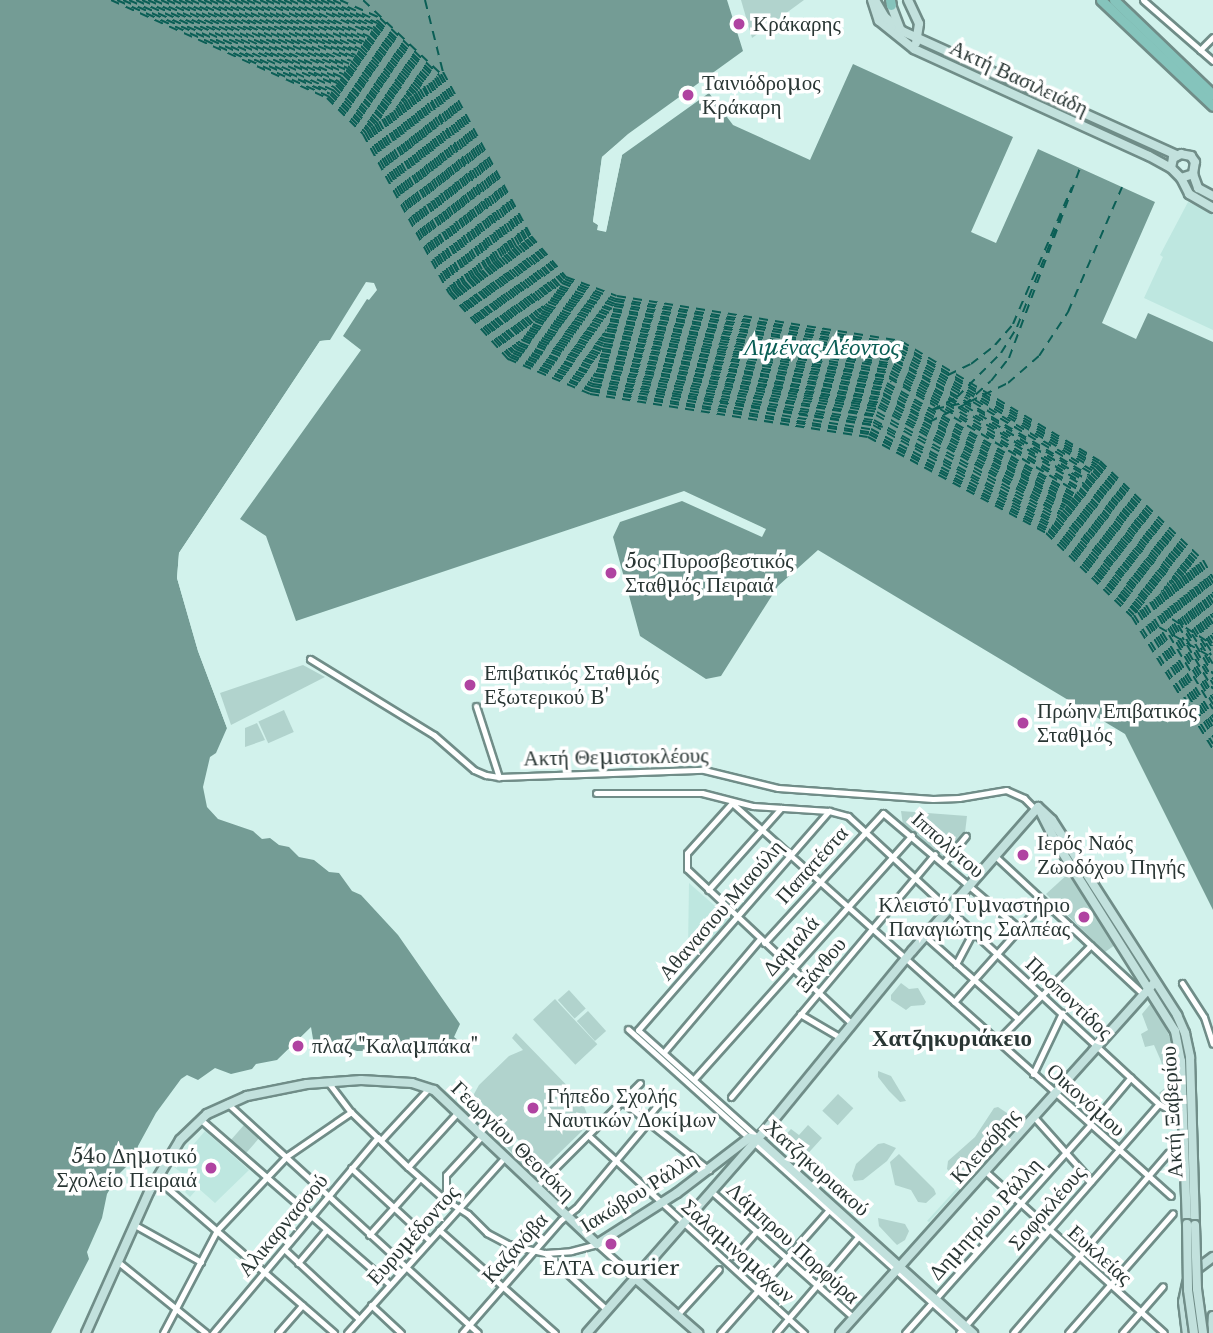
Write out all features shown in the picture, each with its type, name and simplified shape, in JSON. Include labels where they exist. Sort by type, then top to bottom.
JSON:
[{"type":"main road","points":[[1101,0],[1213,106]]},
{"type":"main road","points":[[1114,0],[1213,95]]},
{"type":"street","name":"Ακτή Βασιλειάδη","points":[[873,0],[886,17],[902,31],[1177,155],[1184,153],[1194,159],[1196,168],[1193,174],[1198,188],[1213,196]]},
{"type":"street","name":"Ακτή Βασιλειάδη","points":[[873,0],[879,21],[914,49],[1171,168],[1181,178],[1189,194],[1213,208]]},
{"type":"street","points":[[908,0],[917,19],[918,38],[914,49]]},
{"type":"street","points":[[1143,0],[1213,61]]},
{"type":"street","points":[[891,3],[902,31]]},
{"type":"street","points":[[1200,50],[1213,37]]},
{"type":"street","points":[[1171,168],[1177,155]]},
{"type":"street","points":[[1181,178],[1193,174]]},
{"type":"street","name":"Ακτή Θεμιστοκλέους","points":[[310,659],[434,735],[474,770],[499,777],[704,770],[778,788],[933,799],[959,799],[1006,790],[1021,796],[1036,808]]},
{"type":"street","points":[[477,706],[499,777]]},
{"type":"street","points":[[596,793],[702,793],[732,803],[687,853],[687,869],[852,1024]]},
{"type":"street","name":"Προποντίδος","points":[[732,803],[829,811],[848,816],[1159,1104],[1170,1110]]},
{"type":"street","name":"Οικονόμου","points":[[732,803],[1171,1195]]},
{"type":"street","points":[[708,890],[782,808]]},
{"type":"street","points":[[587,1333],[683,1224],[1036,808]]},
{"type":"street","name":"Ακτή Ξαβερίου","points":[[1036,808],[1052,820],[1149,988],[1177,1015],[1189,1048],[1191,1224],[1188,1290],[1194,1333]]},
{"type":"street","name":"Αθανασιου Μιαούλη","points":[[638,1030],[829,811]]},
{"type":"street","name":"Παπατέστα","points":[[664,1052],[864,831],[880,814],[887,813]]},
{"type":"street","name":"Ιππολύτου","points":[[887,813],[1020,929]]},
{"type":"street","name":"Δαμαλά","points":[[694,1079],[912,835]]},
{"type":"street","points":[[944,862],[966,836]]},
{"type":"street","name":"Ξάνθου","points":[[731,1097],[935,854]]},
{"type":"street","points":[[994,855],[1091,945],[1149,988]]},
{"type":"street","points":[[954,1002],[1043,902]]},
{"type":"street","points":[[956,964],[974,930]]},
{"type":"street","points":[[925,936],[1018,1019]]},
{"type":"street","points":[[997,1041],[1091,945]]},
{"type":"street","points":[[1182,983],[1204,1017],[1213,1044]]},
{"type":"street","name":"Κλεισόβης","points":[[841,1333],[1149,988]]},
{"type":"street","points":[[1033,1074],[1062,1013]]},
{"type":"street","points":[[800,1014],[841,1038]]},
{"type":"street","name":"Χατζηκυριακού","points":[[754,1140],[664,1052],[638,1030],[628,1029],[898,1267],[963,1330],[973,1333]]},
{"type":"street","points":[[1105,1108],[1131,1077]]},
{"type":"street","points":[[89,1332],[133,1224],[156,1178],[180,1140],[200,1119],[227,1102],[281,1088],[375,1080],[429,1088]]},
{"type":"street","points":[[328,1082],[351,1112],[408,1167],[452,1204],[460,1207]]},
{"type":"street","points":[[536,1188],[640,1083]]},
{"type":"street","name":"Γεωργίου Θεοτόκη","points":[[429,1088],[459,1111],[536,1188],[698,1333]]},
{"type":"street","name":"Αλικαρνασσού","points":[[213,1333],[312,1218],[351,1168],[429,1088]]},
{"type":"street","name":"Καζανόβα","points":[[462,1333],[617,1161],[661,1101]]},
{"type":"street","points":[[227,1102],[404,1268],[478,1333]]},
{"type":"street","name":"Λάμπρου Πορφύρα","points":[[623,1102],[709,1170]]},
{"type":"street","name":"Σοφοκλέους","points":[[963,1330],[1159,1104]]},
{"type":"street","points":[[408,1167],[459,1111]]},
{"type":"street","points":[[163,1333],[217,1230],[287,1156],[351,1112]]},
{"type":"street","points":[[1034,1117],[1091,1181]]},
{"type":"street","points":[[200,1119],[389,1284]]},
{"type":"street","name":"Δημητρίου Ράλλη","points":[[905,1333],[1090,1125]]},
{"type":"street","points":[[452,1204],[446,1191],[446,1175],[482,1136]]},
{"type":"street","name":"Σαλαμινομάχων","points":[[589,1136],[804,1333]]},
{"type":"street","name":"Ιακώβου Ράλλη","points":[[460,1207],[497,1239],[545,1253],[571,1251],[597,1244],[754,1140]]},
{"type":"street","points":[[1013,1333],[1168,1153]]},
{"type":"street","name":"Ευρυμέδοντος","points":[[347,1333],[504,1158]]},
{"type":"street","points":[[351,1168],[429,1241]]},
{"type":"street","name":"Ευκλείας","points":[[985,1171],[1164,1333]]},
{"type":"street","points":[[156,1178],[334,1333]]},
{"type":"street","points":[[369,1235],[420,1178]]},
{"type":"street","name":"Λάμπρου Πορφύρα","points":[[711,1191],[854,1318]]},
{"type":"street","points":[[720,1333],[830,1208]]},
{"type":"street","name":"Χατζηκυριακού","points":[[830,1208],[858,1237],[898,1267]]},
{"type":"street","points":[[1068,1333],[1173,1213]]},
{"type":"street","points":[[133,1224],[201,1262]]},
{"type":"street","name":"Ακτή Ξαβερίου","points":[[1191,1224],[1203,1333]]},
{"type":"street","points":[[298,1263],[326,1230]]},
{"type":"street","points":[[439,1230],[555,1333]]},
{"type":"street","points":[[735,1256],[757,1231]]},
{"type":"street","points":[[776,1333],[858,1237]]},
{"type":"street","points":[[285,1250],[359,1319]]},
{"type":"street","points":[[545,1253],[607,1310]]},
{"type":"street","points":[[1188,1333],[1183,1302],[1185,1288],[1191,1275],[1213,1257]]},
{"type":"street","points":[[117,1261],[206,1333]]},
{"type":"street","points":[[677,1315],[719,1269]]},
{"type":"street","points":[[1122,1333],[1163,1286]]},
{"type":"street","points":[[278,1333],[302,1305]]},
{"type":"street","points":[[370,1305],[401,1333]]},
{"type":"street","points":[[1212,1333],[1213,1316]]},
{"type":"shaded area","points":[[741,0],[804,0],[752,38]]},
{"type":"shaded area","points":[[1188,202],[1213,213],[1213,330],[1144,298],[1163,257],[1160,255]]},
{"type":"shaded area","points":[[303,665],[325,677],[231,725],[220,693]]},
{"type":"shaded area","points":[[284,710],[294,732],[268,743],[258,721]]},
{"type":"shaded area","points":[[257,723],[265,740],[245,747],[245,728]]},
{"type":"shaded area","points":[[901,811],[967,816],[965,833],[944,859],[903,825]]},
{"type":"shaded area","name":"Κλειστό Γυμναστήριο Παναγιώτης Σαλπέας","points":[[1069,873],[1115,945],[1105,952],[1046,894]]},
{"type":"shaded area","points":[[689,883],[732,921],[703,953],[688,949]]},
{"type":"shaded area","points":[[901,983],[909,989],[918,988],[926,1002],[924,1005],[911,1006],[906,1010],[891,1000],[891,995]]},
{"type":"shaded area","points":[[569,990],[586,1009],[575,1019],[558,1000]]},
{"type":"shaded area","points":[[555,999],[597,1044],[575,1065],[533,1019]]},
{"type":"shaded area","points":[[1152,1002],[1173,1043],[1174,1108],[1159,1093],[1167,1086],[1161,1061],[1154,1045],[1145,1047],[1141,1034],[1148,1030],[1142,1014]]},
{"type":"shaded area","points":[[588,1011],[606,1031],[595,1041],[577,1021]]},
{"type":"shaded area","name":"Γήπεδο Σχολής Ναυτικών Δοκίμων","points":[[516,1033],[582,1101],[587,1114],[582,1131],[548,1164],[537,1168],[521,1163],[473,1109],[474,1094],[479,1085],[509,1056],[523,1050],[512,1038]],"holes":[[[480,1101],[537,1160],[525,1157],[485,1116]]]},
{"type":"shaded area","points":[[878,1071],[891,1076],[906,1101],[900,1102],[889,1091],[878,1077]]},
{"type":"shaded area","points":[[838,1094],[853,1108],[838,1125],[822,1111]]},
{"type":"shaded area","points":[[998,1107],[1010,1115],[1003,1131],[969,1170],[962,1175],[953,1175],[947,1169],[948,1161],[975,1137],[994,1108]]},
{"type":"shaded area","points":[[1018,1121],[1020,1123],[929,1222],[927,1221]]},
{"type":"shaded area","points":[[244,1125],[259,1138],[245,1154],[230,1141]]},
{"type":"shaded area","points":[[808,1125],[822,1138],[802,1160],[781,1140],[791,1129],[799,1135]]},
{"type":"shaded area","name":"54ο Δημοτικό Σχολείο Πειραιά","points":[[205,1131],[249,1170],[215,1203],[198,1188],[190,1197],[185,1192],[193,1182],[174,1167]]},
{"type":"shaded area","points":[[884,1143],[896,1148],[887,1161],[863,1180],[854,1181],[852,1176],[856,1164],[878,1144]]},
{"type":"shaded area","points":[[899,1154],[934,1189],[936,1194],[926,1203],[918,1202],[911,1190],[895,1185],[890,1162]]},
{"type":"shaded area","points":[[878,1218],[905,1224],[909,1231],[905,1240],[897,1245],[879,1226]]},
{"type":"water","name":"Λιμένας Λέοντος","points":[[0,0],[727,0],[743,51],[628,134],[602,157],[593,221],[598,225],[598,230],[606,231],[622,155],[709,93],[733,125],[810,160],[853,64],[1013,137],[971,232],[996,243],[1038,149],[1155,202],[1102,323],[1136,339],[1148,313],[1213,342],[1213,910],[1125,734],[818,550],[778,586],[721,676],[706,679],[640,636],[613,537],[620,522],[682,501],[762,537],[766,529],[684,491],[296,621],[266,536],[240,519],[361,350],[343,336],[367,299],[377,290],[374,283],[366,282],[330,340],[320,341],[179,553],[177,578],[198,651],[227,728],[216,753],[210,757],[203,787],[207,807],[218,819],[253,831],[262,839],[270,838],[279,845],[289,847],[299,857],[314,860],[329,872],[339,873],[352,891],[361,895],[398,935],[460,1024],[454,1037],[464,1045],[462,1047],[452,1040],[445,1049],[357,1051],[339,1045],[314,1045],[311,1027],[277,1060],[256,1064],[252,1069],[231,1074],[215,1068],[198,1080],[187,1075],[181,1079],[156,1113],[138,1146],[136,1157],[119,1174],[107,1194],[102,1218],[87,1252],[89,1259],[51,1333],[0,1333]]},
{"type":"pier","points":[[616,145],[617,149],[605,158],[597,220],[604,228],[619,154],[622,155],[606,232],[597,230],[598,225],[593,222],[602,157]]},
{"type":"pier","points":[[330,340],[331,343],[322,344],[188,544],[180,562],[180,578],[198,640],[228,719],[230,726],[227,728],[198,651],[177,578],[179,553],[320,341]]},
{"type":"ferry route","points":[[111,0],[327,98],[363,134],[449,293],[508,359],[590,394],[868,437],[1046,533],[1132,617],[1213,749]]},
{"type":"ferry route","points":[[117,0],[328,96],[365,132],[451,292],[510,357],[591,391],[869,434],[1048,531],[1134,615],[1213,744]]},
{"type":"ferry route","points":[[123,0],[330,94],[367,130],[453,290],[511,355],[591,389],[870,432],[1049,529],[1139,615]]},
{"type":"ferry route","points":[[129,0],[331,92],[369,129],[455,289],[513,353],[592,386],[871,429],[1051,527],[1138,612],[1213,737]]},
{"type":"ferry route","points":[[136,0],[333,90],[371,127],[457,288],[514,351],[593,384],[883,427]]},
{"type":"ferry route","points":[[142,0],[334,87],[373,126],[459,286],[516,349],[593,381],[873,425],[1052,525],[1140,610],[1213,732]]},
{"type":"ferry route","points":[[148,0],[336,85],[375,124],[461,285],[517,347],[594,379],[873,422],[1054,523],[1142,609],[1213,727]]},
{"type":"ferry route","points":[[154,0],[337,83],[377,123],[463,283],[519,345],[595,376],[874,420],[1055,521],[1144,607],[1213,722]]},
{"type":"ferry route","points":[[161,0],[338,81],[379,121],[465,282],[520,343],[595,374],[878,417]]},
{"type":"ferry route","points":[[167,0],[340,79],[382,119],[468,280],[522,340],[596,371],[876,415],[1057,519],[1146,605],[1213,717]]},
{"type":"ferry route","points":[[173,0],[341,77],[384,118],[470,279],[523,338],[597,369],[877,412],[1058,516],[1150,605]]},
{"type":"ferry route","points":[[179,0],[343,74],[386,116],[472,277],[524,336],[598,366],[881,410]]},
{"type":"ferry route","points":[[185,0],[344,72],[388,115],[474,276],[526,334],[598,364],[878,407],[1060,514],[1150,602],[1166,630]]},
{"type":"ferry route","points":[[191,0],[346,70],[390,113],[476,274],[527,332],[599,361],[879,405],[1061,512],[1152,601],[1213,704]]},
{"type":"ferry route","points":[[198,0],[347,68],[392,112],[478,273],[529,330],[600,359],[880,403],[1063,510],[1154,599],[1175,635]]},
{"type":"ferry route","points":[[204,0],[348,66],[394,110],[480,271],[530,328],[600,356],[881,400],[1065,508],[1156,597],[1213,694]]},
{"type":"ferry route","points":[[210,0],[350,64],[396,108],[482,270],[532,326],[601,354],[882,398],[1066,506],[1158,596],[1184,640]]},
{"type":"ferry route","points":[[216,0],[351,61],[398,107],[485,268],[533,324],[602,351],[883,395],[1068,504],[1160,594],[1175,620]]},
{"type":"ferry route","points":[[222,0],[353,59],[400,105],[487,267],[535,321],[602,349],[883,393],[1069,502],[1162,592],[1193,645]]},
{"type":"ferry route","points":[[229,0],[354,57],[402,104],[489,265],[536,319],[603,346],[884,390],[1071,500],[1164,591],[1184,625]]},
{"type":"ferry route","points":[[235,0],[355,55],[404,102],[491,264],[538,317],[604,344],[885,388],[1072,498],[1166,589],[1189,629]]},
{"type":"ferry route","points":[[241,0],[357,53],[406,101],[493,262],[539,315],[604,341],[886,385],[1074,496],[1168,588],[1213,664]]},
{"type":"ferry route","points":[[247,0],[358,51],[408,99],[495,261],[541,313],[605,339],[887,383],[1075,494],[1170,586],[1198,634]]},
{"type":"ferry route","points":[[253,0],[360,49],[410,97],[497,260],[542,311],[606,336],[891,381]]},
{"type":"ferry route","points":[[260,0],[361,46],[412,96],[499,258],[544,309],[606,334],[889,378],[935,406]]},
{"type":"ferry route","points":[[266,0],[363,44],[414,94],[502,257],[545,307],[607,331],[889,376],[940,406]]},
{"type":"ferry route","points":[[272,0],[364,42],[416,93],[504,255],[547,305],[608,329],[890,373],[941,404]]},
{"type":"ferry route","points":[[278,0],[365,40],[418,91],[506,254],[548,302],[608,326],[891,371],[1082,485],[1178,580],[1213,639]]},
{"type":"ferry route","points":[[284,0],[367,38],[420,89],[508,252],[550,300],[609,324],[892,368],[954,406]]},
{"type":"ferry route","points":[[290,0],[368,36],[423,88],[510,251],[551,298],[610,321],[893,366],[1085,481],[1182,576],[1213,629]]},
{"type":"ferry route","points":[[297,0],[370,33],[424,86],[512,249],[553,296],[610,319],[894,364],[960,404]]},
{"type":"ferry route","points":[[303,0],[371,31],[427,85],[514,248],[554,294],[611,316],[895,361],[1088,477],[1186,573],[1213,618]]},
{"type":"ferry route","points":[[309,0],[373,29],[429,83],[516,246],[556,292],[612,314],[895,359],[1089,475],[1188,572],[1213,614]]},
{"type":"ferry route","points":[[315,0],[374,27],[431,82],[519,245],[557,290],[613,311],[896,356],[968,399]]},
{"type":"ferry route","points":[[321,0],[376,25],[433,80],[521,243],[559,288],[613,309],[897,354],[970,397]]},
{"type":"ferry route","points":[[327,0],[377,23],[435,78],[523,242],[560,286],[614,306],[898,351],[1094,469],[1194,567],[1213,598]]},
{"type":"ferry route","points":[[333,0],[378,21],[437,77],[525,240],[562,283],[615,304],[899,349],[1096,467],[1196,565],[1213,593]]},
{"type":"ferry route","points":[[340,0],[380,18],[439,75],[527,239],[563,281],[615,301],[900,346],[1097,465],[1198,564],[1213,588]]},
{"type":"ferry route","points":[[363,0],[441,74],[529,237],[565,279],[616,299],[900,344],[1099,463],[1200,562],[1213,583]]},
{"type":"ferry route","points":[[425,0],[443,72],[531,236],[566,277],[617,296],[901,341],[1100,461],[1203,560],[1213,578]]},
{"type":"ferry route","points":[[929,422],[964,405],[991,381],[1009,358],[1080,168]]},
{"type":"ferry route","points":[[948,375],[971,364],[995,345],[1013,324],[1072,187]]},
{"type":"ferry route","points":[[969,402],[1008,383],[1039,356],[1068,312],[1122,187]]},
{"type":"ferry route","points":[[932,410],[957,397],[1001,353],[1017,327],[1064,208]]},
{"type":"ferry route","points":[[975,400],[1093,471],[1192,568],[1213,603]]},
{"type":"ferry route","points":[[973,402],[1091,473],[1190,570],[1213,608]]},
{"type":"ferry route","points":[[935,409],[964,403]]},
{"type":"ferry route","points":[[965,406],[1086,479],[1184,575],[1213,624]]},
{"type":"ferry route","points":[[946,407],[1080,488],[1176,581],[1212,643]]},
{"type":"ferry route","points":[[959,408],[1083,483],[1180,578],[1213,634]]},
{"type":"ferry route","points":[[940,409],[1077,492],[1172,584],[1204,638]]},
{"type":"ferry route","points":[[945,409],[1079,490],[1174,583],[1213,649]]},
{"type":"ferry route","points":[[1172,619],[1213,645]]},
{"type":"ferry route","points":[[1178,625],[1213,684]]},
{"type":"ferry route","points":[[1159,627],[1213,658]]},
{"type":"ferry route","points":[[1187,630],[1213,674]]},
{"type":"ferry route","points":[[1192,634],[1202,650]]},
{"type":"ferry route","points":[[1169,635],[1213,709]]},
{"type":"ferry route","points":[[1201,639],[1211,655]]},
{"type":"ferry route","points":[[1178,640],[1213,699]]},
{"type":"ferry route","points":[[1206,643],[1213,654]]},
{"type":"ferry route","points":[[1187,645],[1213,689]]},
{"type":"ferry route","points":[[1196,650],[1213,679]]},
{"type":"ferry route","points":[[1205,655],[1213,669]]},
{"type":"place","name":"Κράκαρης","points":[[739,24]]},
{"type":"place","name":"Ταινιόδρομος Κράκαρη","points":[[688,95]]},
{"type":"place","name":"5ος Πυροσβεστικός Σταθμός Πειραιά","points":[[611,573]]},
{"type":"place","name":"Επιβατικός Σταθμός Εξωτερικού Β'","points":[[470,685]]},
{"type":"place","name":"Πρώην Επιβατικός Σταθμός","points":[[1023,723]]},
{"type":"place","name":"Ιερός Ναός Ζωοδόχου Πηγής","points":[[1023,855]]},
{"type":"place","name":"Κλειστό Γυμναστήριο Παναγιώτης Σαλπέας","points":[[1084,917]]},
{"type":"place","name":"πλαζ \"Καλαμπάκα\"","points":[[298,1046]]},
{"type":"place","name":"Γήπεδο Σχολής Ναυτικών Δοκίμων","points":[[533,1108]]},
{"type":"place","name":"54ο Δημοτικό Σχολείο Πειραιά","points":[[211,1168]]},
{"type":"place","name":"ΕΛΤΑ courier","points":[[611,1244]]},
{"type":"district","name":"Χατζηκυριάκειο","points":[[952,1038]]}]
